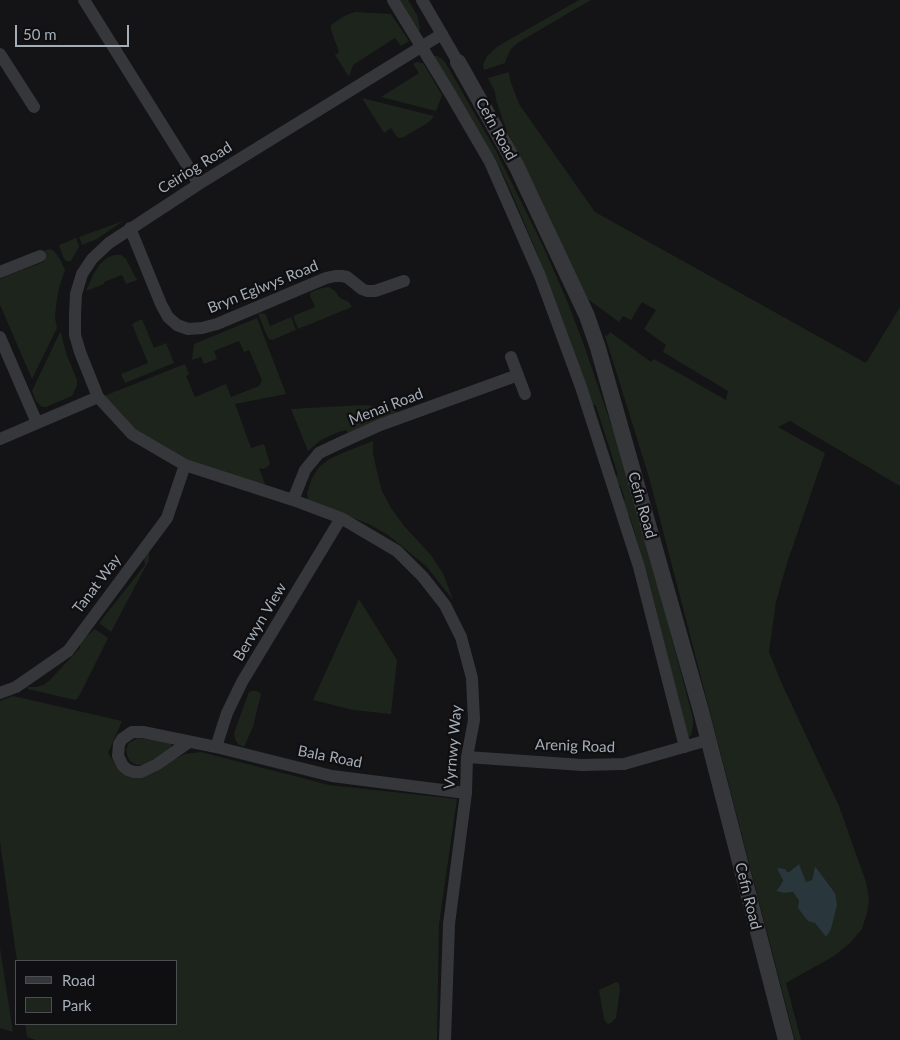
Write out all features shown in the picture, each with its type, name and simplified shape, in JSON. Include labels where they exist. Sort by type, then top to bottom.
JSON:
[{"type":"street","points":[[84,0],[200,184]]},
{"type":"street","name":"Cefn Road","points":[[393,0],[490,162],[540,276],[581,387],[638,567],[685,746]]},
{"type":"street","name":"Cefn Road","points":[[422,0],[516,165],[587,316],[701,711],[786,1040]]},
{"type":"street","name":"Ceiriog Road","points":[[98,397],[80,352],[76,336],[76,294],[82,274],[92,259],[109,243],[130,228],[442,34]]},
{"type":"street","points":[[0,54],[34,107]]},
{"type":"street","name":"Bryn Eglwys Road","points":[[130,228],[168,317],[177,326],[188,329],[217,324],[326,278],[342,276],[362,289],[376,291],[404,281]]},
{"type":"street","points":[[0,272],[40,256]]},
{"type":"street","points":[[0,337],[37,423]]},
{"type":"street","points":[[511,357],[525,394]]},
{"type":"street","name":"Menai Road","points":[[294,500],[305,470],[319,453],[380,426],[518,375]]},
{"type":"street","points":[[0,439],[98,397]]},
{"type":"street","name":"Vyrnwy Way","points":[[98,397],[132,434],[185,464],[294,500],[341,518],[397,551],[423,577],[445,605],[461,637],[472,678],[474,720],[467,757],[466,793],[449,924],[444,1040]]},
{"type":"street","name":"Tanat Way","points":[[0,693],[16,688],[68,651],[167,518],[185,464]]},
{"type":"street","name":"Berwyn View","points":[[216,747],[227,713],[242,682],[341,518]]},
{"type":"street","name":"Bala Road","points":[[189,742],[156,765],[141,772],[128,770],[123,766],[118,756],[119,744],[122,739],[132,732],[143,732],[216,747],[332,776],[466,793]]},
{"type":"street","name":"Arenig Road","points":[[467,757],[582,765],[624,764],[708,740]]},
{"type":"green space","points":[[396,0],[408,0],[417,15],[420,30],[415,30]]},
{"type":"green space","points":[[579,0],[591,0],[519,42],[511,49],[505,63],[484,70],[483,65],[487,56],[498,46]]},
{"type":"green space","points":[[355,12],[391,14],[409,41],[401,46],[395,38],[353,65],[349,77],[335,55],[339,52],[331,25],[344,16]]},
{"type":"green space","points":[[433,56],[437,56],[445,62],[496,151],[543,246],[585,348],[630,480],[693,718],[691,735],[689,737],[648,577],[630,517],[620,504],[625,499],[620,485],[617,486],[613,476],[618,475],[596,406],[589,403],[537,253],[509,187],[494,156],[488,154]]},
{"type":"green space","points":[[417,62],[423,63],[442,95],[436,111],[381,97],[419,73],[413,64]]},
{"type":"green space","points":[[509,72],[519,104],[595,212],[866,363],[900,307],[900,486],[790,421],[778,427],[825,453],[787,563],[776,602],[769,652],[839,806],[866,882],[869,899],[862,929],[850,943],[834,956],[786,983],[801,1040],[795,1040],[649,477],[605,336],[610,332],[651,362],[654,359],[726,400],[728,391],[663,352],[666,345],[644,329],[656,310],[642,302],[631,320],[623,316],[619,322],[585,297],[542,201],[506,129],[495,92],[488,78]],"holes":[[[799,864],[806,883],[812,880],[815,866],[835,893],[826,937],[793,892],[784,893],[776,891],[786,871],[789,872]]]},
{"type":"green space","points":[[362,98],[434,116],[426,124],[399,138],[391,128],[384,133]]},
{"type":"green space","points":[[123,221],[97,239],[82,245],[79,237]]},
{"type":"green space","points":[[76,238],[79,246],[78,249],[71,261],[66,261],[59,245]]},
{"type":"green space","points":[[50,249],[60,259],[65,270],[56,305],[55,318],[57,328],[32,379],[0,305],[0,279],[44,262],[41,252]]},
{"type":"green space","points":[[114,255],[121,255],[126,259],[137,280],[126,284],[122,275],[86,291],[100,264]]},
{"type":"green space","points":[[329,287],[340,298],[349,302],[352,307],[298,329],[293,316],[315,307],[310,296],[311,292]]},
{"type":"green space","points":[[258,314],[266,315],[270,326],[291,317],[296,330],[272,340],[269,339]]},
{"type":"green space","points":[[257,318],[286,394],[235,404],[251,448],[264,444],[270,464],[266,468],[259,468],[266,487],[185,460],[133,433],[104,396],[185,364],[189,374],[186,376],[195,397],[226,384],[231,397],[259,386],[262,380],[249,350],[244,352],[239,341],[214,351],[217,359],[204,364],[201,357],[192,360],[194,344]]},
{"type":"green space","points":[[142,319],[154,348],[166,343],[174,363],[125,383],[121,374],[148,363],[132,324]]},
{"type":"green space","points":[[60,332],[77,380],[77,385],[72,396],[42,407],[36,401],[32,391]]},
{"type":"green space","points":[[363,405],[387,407],[401,414],[348,433],[346,430],[336,433],[321,440],[308,451],[291,409]]},
{"type":"green space","points":[[373,441],[373,453],[382,491],[391,508],[405,527],[430,554],[443,573],[453,600],[426,566],[388,535],[369,524],[308,500],[307,493],[312,478],[319,467],[340,454]]},
{"type":"green space","points":[[149,551],[149,560],[111,632],[99,623],[145,565],[144,557]]},
{"type":"green space","points":[[359,599],[397,660],[391,714],[353,710],[313,700]]},
{"type":"green space","points":[[95,629],[108,638],[78,698],[75,700],[28,689],[27,687],[36,687],[49,681],[80,648],[80,642]]},
{"type":"green space","points":[[257,691],[261,694],[253,727],[244,747],[238,744],[234,733],[249,692]]},
{"type":"green space","points":[[13,696],[122,721],[108,753],[123,772],[139,777],[155,773],[185,754],[201,752],[329,785],[457,799],[439,924],[437,1040],[36,1040],[27,1037],[25,1025],[178,1025],[178,960],[17,960],[0,842],[0,701]]},
{"type":"green space","points":[[137,738],[169,742],[172,748],[146,764],[136,765],[128,758],[126,750],[129,743]]},
{"type":"green space","points":[[0,948],[13,1032],[0,1028]]},
{"type":"green space","points":[[617,982],[620,989],[616,1018],[608,1024],[604,1019],[599,990]]},
{"type":"shaded area","points":[[799,864],[806,882],[812,880],[815,866],[835,893],[837,905],[831,929],[826,937],[815,923],[808,921],[798,908],[799,901],[793,892],[784,893],[776,891],[783,880],[777,868],[785,869],[789,872]]}]
